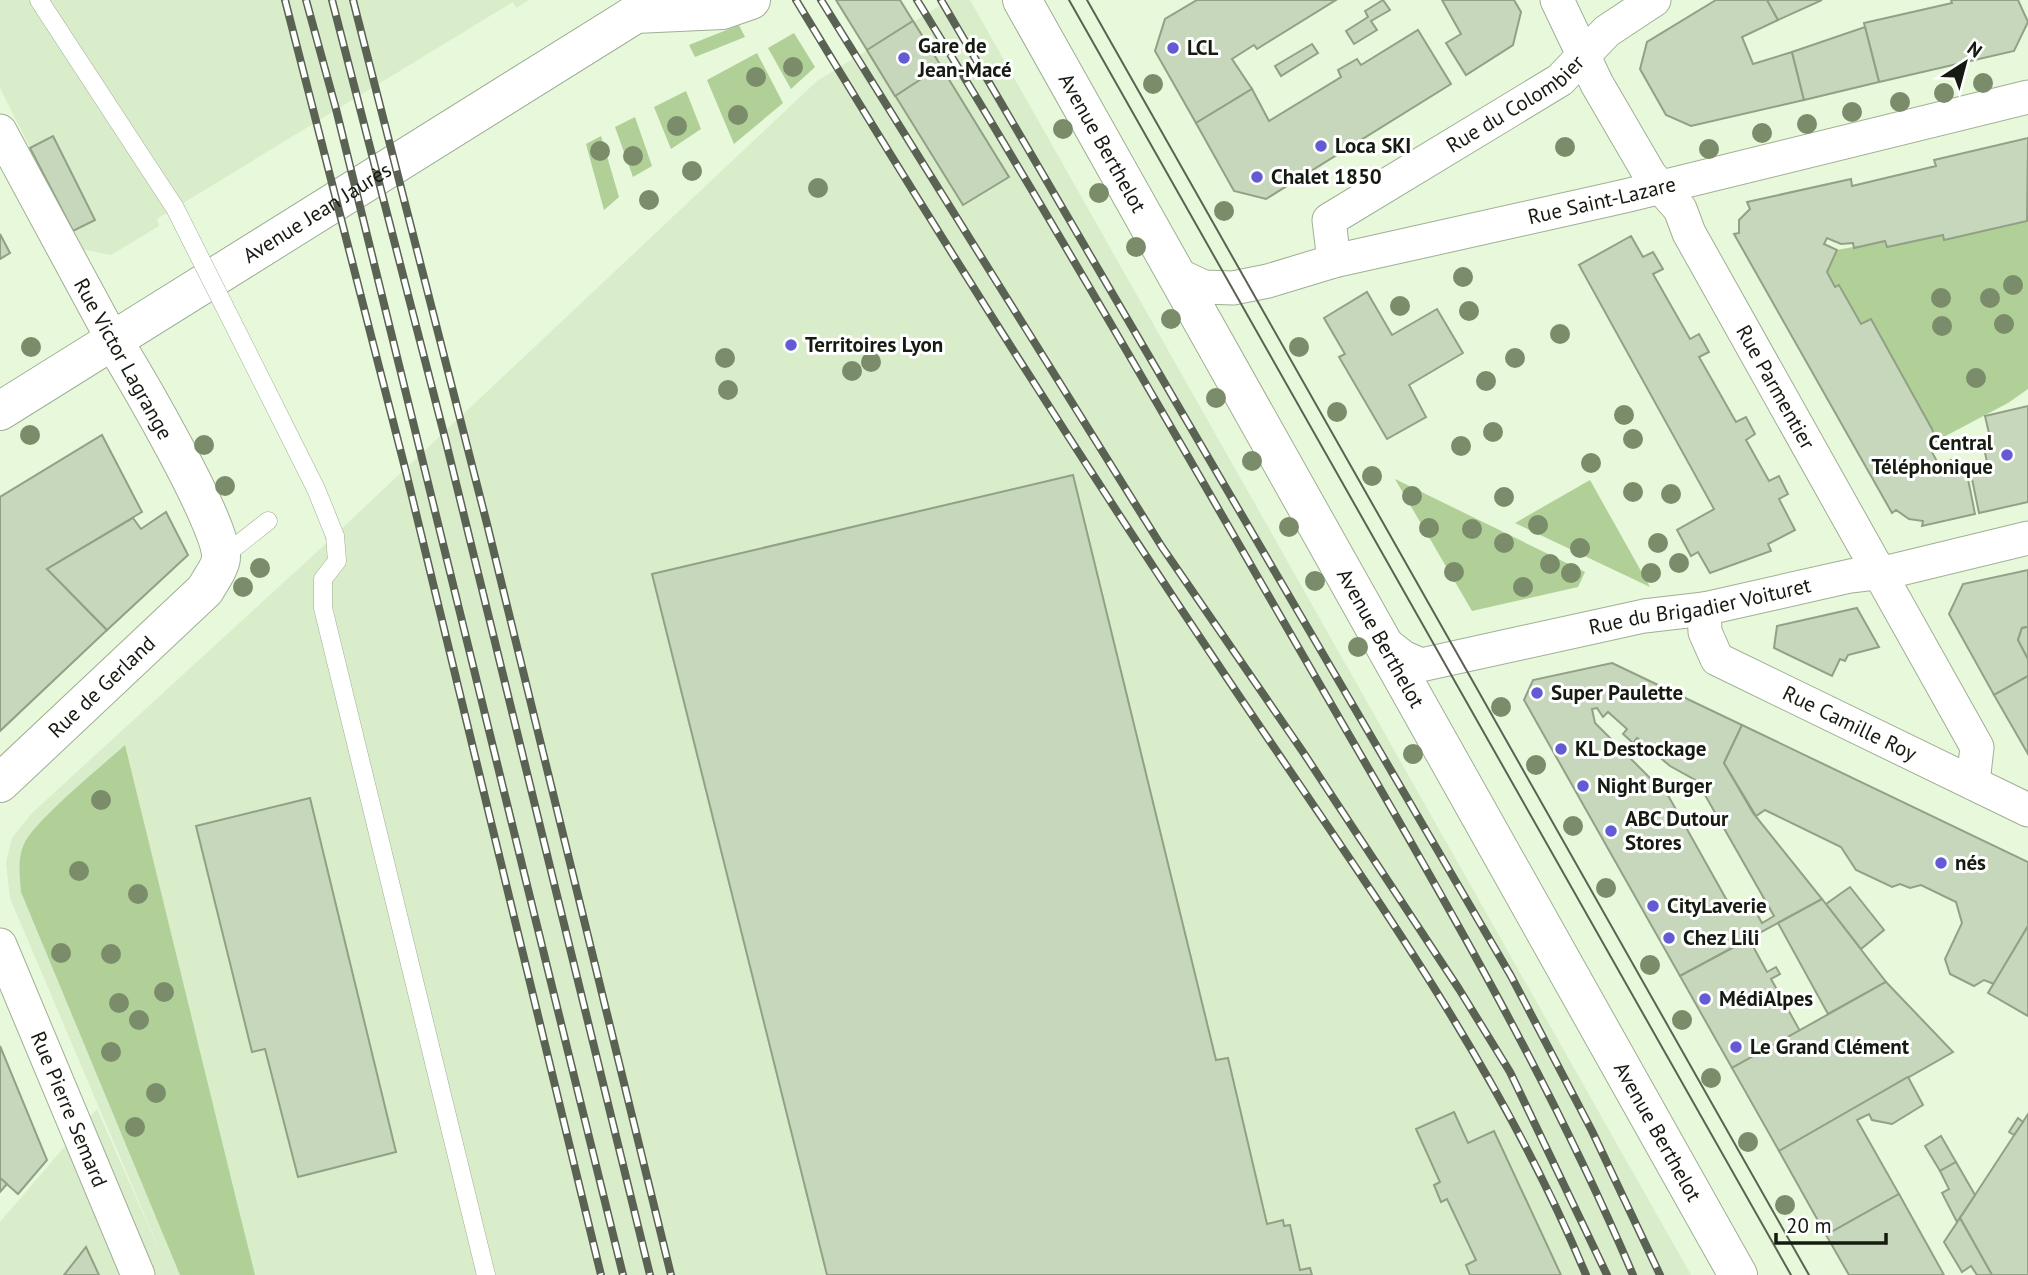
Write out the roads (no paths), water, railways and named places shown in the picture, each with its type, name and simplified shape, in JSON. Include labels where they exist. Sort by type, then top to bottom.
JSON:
[{"type":"main road","name":"Avenue Jean Jaurès","points":[[0,411],[646,7],[722,10],[751,0]]},
{"type":"main road","name":"Avenue Berthelot","points":[[1022,0],[1738,1275]]},
{"type":"main road","name":"Rue Victor Lagrange","points":[[114,342],[142,388],[216,531],[213,574]]},
{"type":"main road","name":"Rue de Gerland","points":[[0,783],[213,574]]},
{"type":"street","name":"Rue Parmentier","points":[[1557,0],[1597,84],[1660,188],[1680,209],[1689,233],[1977,747],[1973,783]]},
{"type":"street","name":"Rue du Colombier","points":[[1334,261],[1329,220],[1560,80],[1607,31],[1654,0]]},
{"type":"street","name":"Rue Saint-Lazare","points":[[1176,274],[1205,286],[1233,288],[1268,281],[1334,261],[1660,188],[2028,97]]},
{"type":"street","name":"Rue Victor Lagrange","points":[[0,131],[114,342]]},
{"type":"street","name":"Rue du Brigadier Voituret","points":[[1379,637],[1403,657],[1421,665],[1644,616],[1704,609],[2028,538]]},
{"type":"street","name":"Rue Camille Roy","points":[[1704,609],[1706,632],[1717,659],[2028,810]]},
{"type":"street","name":"Rue Pierre Semard","points":[[0,945],[138,1275]]},
{"type":"lane","points":[[39,0],[175,208],[316,489],[335,536],[337,561],[323,579],[323,607],[486,1275]]},
{"type":"lane","points":[[213,574],[268,521]]},
{"type":"tram line","points":[[1069,0],[1791,1275]]},
{"type":"tram line","points":[[1087,0],[1809,1275]]},
{"type":"railway","points":[[285,0],[406,472],[601,1275]]},
{"type":"railway","points":[[306,0],[336,109],[623,1275]]},
{"type":"railway","points":[[332,0],[445,438],[650,1275]]},
{"type":"railway","points":[[353,0],[487,524],[671,1275]]},
{"type":"railway","points":[[796,0],[900,171],[1061,424],[1225,675],[1373,893],[1467,1041],[1550,1195],[1586,1275]]},
{"type":"railway","points":[[821,0],[1162,547],[1303,752],[1459,989],[1510,1072],[1607,1275]]},
{"type":"railway","points":[[917,0],[1119,337],[1443,898],[1562,1122],[1633,1275]]},
{"type":"railway","points":[[941,0],[1511,976],[1592,1131],[1660,1275]]},
{"type":"place","name":"LCL","points":[[1173,48]]},
{"type":"place","name":"Gare de Jean-Macé","points":[[904,58]]},
{"type":"place","name":"Loca SKI","points":[[1321,146]]},
{"type":"place","name":"Chalet 1850","points":[[1257,177]]},
{"type":"place","name":"Territoires Lyon","points":[[791,345]]},
{"type":"place","name":"Central Téléphonique","points":[[2007,455]]},
{"type":"place","name":"Super Paulette","points":[[1537,693]]},
{"type":"place","name":"KL Destockage","points":[[1561,749]]},
{"type":"place","name":"Night Burger","points":[[1583,786]]},
{"type":"place","name":"ABC Dutour Stores","points":[[1611,831]]},
{"type":"place","name":"nés","points":[[1941,863]]},
{"type":"place","name":"CityLaverie","points":[[1653,906]]},
{"type":"place","name":"Chez Lili","points":[[1669,938]]},
{"type":"place","name":"MédiAlpes","points":[[1705,999]]},
{"type":"place","name":"Le Grand Clément","points":[[1736,1047]]}]
